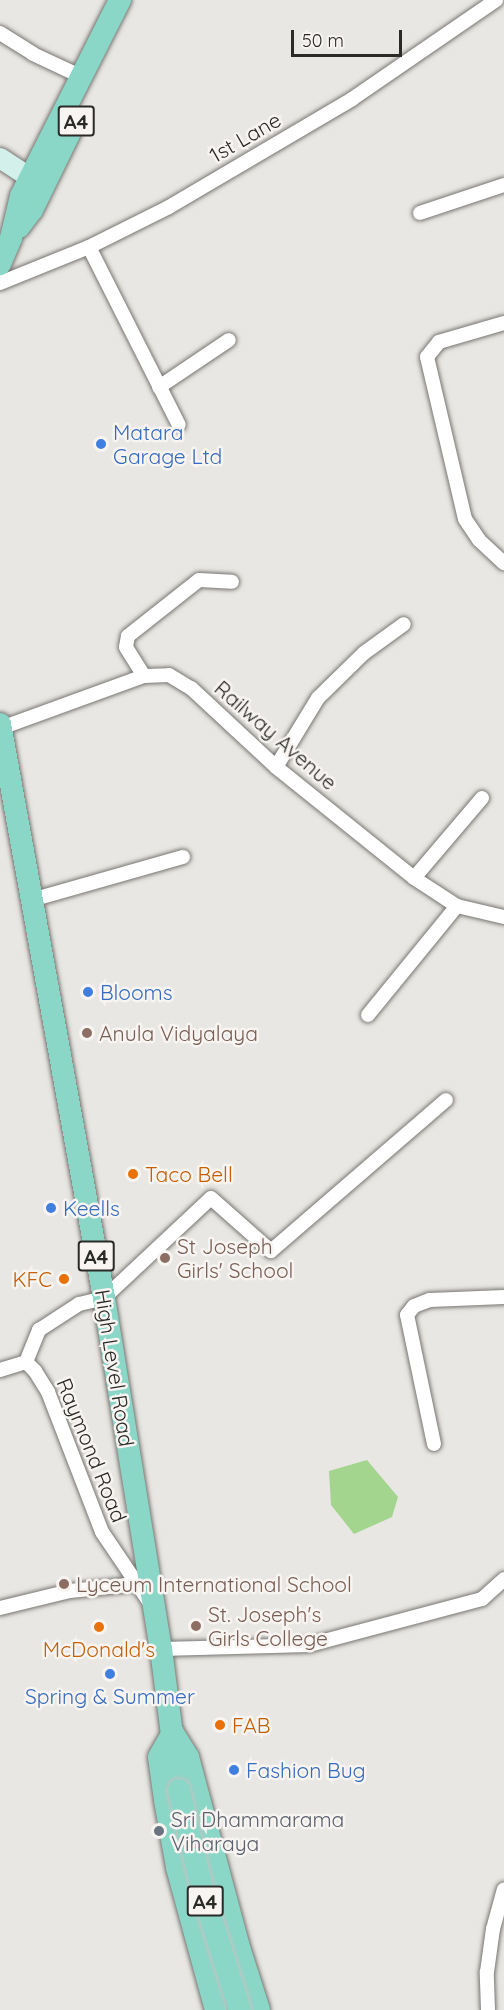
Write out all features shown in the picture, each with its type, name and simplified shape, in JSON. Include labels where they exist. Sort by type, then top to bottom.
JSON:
[{"type":"highway","name":"A4","points":[[37,182],[82,77],[120,0]]},
{"type":"highway","name":"A4","points":[[0,264],[11,238],[21,196],[37,182],[134,0]]},
{"type":"highway","name":"High Level Road","points":[[0,726],[5,780],[31,900],[104,1298],[161,1649],[179,1790],[203,1893],[240,2010]]},
{"type":"highway","name":"A4","points":[[216,2010],[177,1866],[159,1757],[173,1733],[188,1757],[238,1944],[259,2010]]},
{"type":"highway","points":[[200,1956],[238,1944]]},
{"type":"main road","points":[[0,158],[37,182]]},
{"type":"street","name":"1st Lane","points":[[0,283],[89,247],[168,207],[352,99],[496,0]]},
{"type":"street","points":[[0,33],[33,54],[82,77]]},
{"type":"street","points":[[420,213],[504,185]]},
{"type":"street","points":[[89,247],[179,425]]},
{"type":"street","points":[[504,323],[439,342],[427,357],[465,519],[479,540],[504,563]]},
{"type":"street","points":[[159,387],[229,340]]},
{"type":"street","points":[[144,676],[126,647],[128,636],[199,580],[232,582]]},
{"type":"street","points":[[276,767],[318,698],[364,653],[404,624]]},
{"type":"street","name":"Railway Avenue","points":[[0,726],[144,676],[168,675],[191,688],[276,767],[414,878],[457,906],[504,917]]},
{"type":"street","points":[[414,878],[482,798]]},
{"type":"street","points":[[31,900],[183,857]]},
{"type":"street","points":[[368,1015],[457,906]]},
{"type":"street","points":[[0,1370],[26,1362],[39,1330],[79,1304],[104,1298],[210,1198],[271,1251],[446,1100]]},
{"type":"street","points":[[434,1444],[406,1315],[414,1306],[430,1300],[504,1297]]},
{"type":"street","name":"Raymond Road","points":[[26,1362],[36,1371],[48,1392],[102,1532],[153,1608]]},
{"type":"street","points":[[161,1649],[309,1645],[482,1599],[504,1579]]},
{"type":"street","points":[[0,1608],[70,1591],[137,1584]]},
{"type":"street","points":[[488,2010],[489,1961],[493,1929],[504,1889]]},
{"type":"green space","points":[[367,1460],[398,1497],[392,1517],[354,1534],[331,1505],[329,1471]]},
{"type":"place","name":"Matara Garage Ltd","points":[[101,444]]},
{"type":"place","name":"Blooms","points":[[88,992]]},
{"type":"place","name":"Anula Vidyalaya","points":[[87,1033]]},
{"type":"place","name":"Taco Bell","points":[[133,1174]]},
{"type":"place","name":"Keells","points":[[51,1208]]},
{"type":"place","name":"St Joseph Girls' School","points":[[165,1258]]},
{"type":"place","name":"KFC","points":[[64,1279]]},
{"type":"place","name":"Lyceum International School","points":[[64,1584]]},
{"type":"place","name":"St. Joseph's Girls College","points":[[196,1626]]},
{"type":"place","name":"McDonald's","points":[[99,1627]]},
{"type":"place","name":"Spring & Summer","points":[[110,1674]]},
{"type":"place","name":"FAB","points":[[220,1725]]},
{"type":"place","name":"Fashion Bug","points":[[234,1770]]},
{"type":"place","name":"Sri Dhammarama Viharaya","points":[[159,1831]]}]
